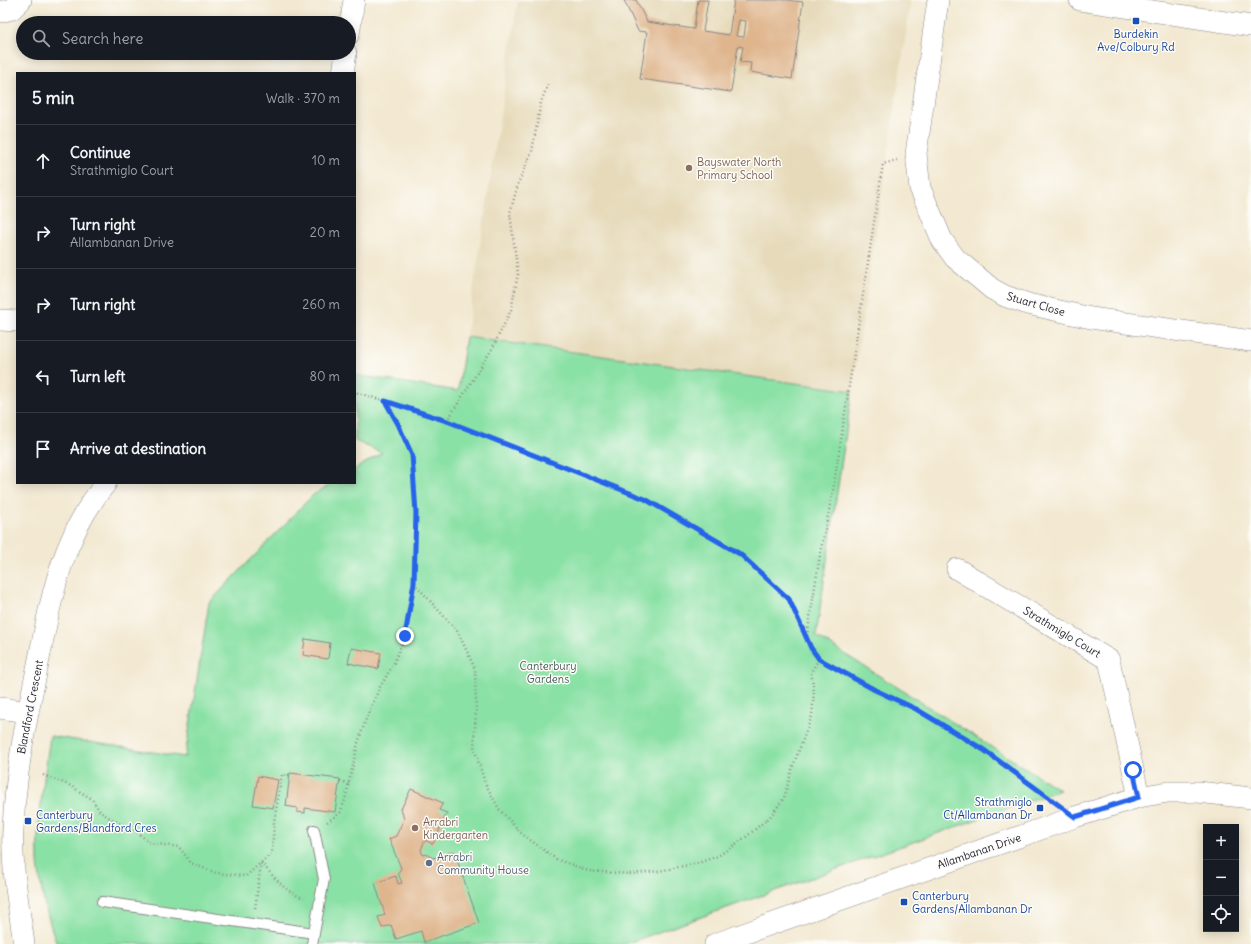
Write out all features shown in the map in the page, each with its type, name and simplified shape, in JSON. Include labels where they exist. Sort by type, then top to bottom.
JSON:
[{"type":"street","points":[[0,12],[12,9],[21,0]]},
{"type":"street","points":[[352,16],[354,0]]},
{"type":"street","name":"Stuart Close","points":[[938,0],[916,154],[920,188],[942,240],[955,258],[992,289],[1017,300],[1090,318],[1251,341]]},
{"type":"street","points":[[1080,0],[1251,26]]},
{"type":"street","points":[[343,72],[345,60]]},
{"type":"street","points":[[0,320],[16,321]]},
{"type":"street","name":"Blandford Crescent","points":[[24,944],[14,877],[13,830],[19,766],[28,712],[50,603],[61,563],[74,532],[96,495],[105,484]]},
{"type":"street","name":"Strathmiglo Court","points":[[956,569],[1109,660],[1139,797]]},
{"type":"street","points":[[0,708],[28,712]]},
{"type":"street","name":"Allambanan Drive","points":[[714,944],[1075,817],[1139,797],[1168,792],[1198,792],[1251,798]]},
{"type":"lane","points":[[312,944],[324,879],[314,830]]},
{"type":"lane","points":[[102,902],[314,933]]},
{"type":"path","points":[[447,421],[492,349],[511,310],[518,274],[510,213],[518,184],[532,151],[541,102],[548,82]]},
{"type":"path","points":[[807,636],[821,549],[833,491],[883,164],[916,154]]},
{"type":"path","points":[[356,392],[447,421],[645,499],[740,554],[789,599],[807,636],[811,648],[819,659],[875,690],[916,709],[984,750],[1075,817]]},
{"type":"path","points":[[314,830],[340,813],[350,784],[358,743],[367,716],[380,687],[393,665],[405,636],[414,583],[416,513],[412,455],[398,424],[385,401]]},
{"type":"path","points":[[414,583],[458,632],[475,668],[476,710],[474,748],[485,783],[499,809],[521,833],[556,859],[589,871],[629,874],[659,871],[698,863],[718,856],[746,837],[770,817],[784,798],[793,766],[812,716],[814,691],[811,672],[819,659]]},
{"type":"path","points":[[43,775],[69,785],[92,799],[100,812],[132,828],[150,843],[178,847],[191,863],[216,873],[246,876],[272,854],[274,822],[282,774],[290,775]]},
{"type":"path","points":[[340,781],[350,784]]},
{"type":"path","points":[[261,863],[279,884],[298,896],[320,902]]},
{"type":"path","points":[[253,924],[261,863]]},
{"type":"shaded area","name":"Bayswater North Primary School","points":[[518,0],[911,0],[852,391],[466,337]]},
{"type":"green space","name":"Canterbury Gardens","points":[[466,337],[852,391],[816,636],[1060,790],[625,944],[70,944],[56,942],[44,902],[38,861],[38,831],[50,736],[185,757],[209,603],[313,495],[331,484],[356,484],[356,468],[382,453],[356,441],[356,375],[458,391]]},
{"type":"building","points":[[624,0],[636,0],[647,22],[694,29],[698,0],[708,0],[703,31],[729,35],[734,0],[787,0],[803,2],[792,79],[750,72],[751,63],[740,62],[743,47],[738,46],[731,92],[640,79],[647,32],[638,31]],"holes":[[[739,20],[746,21],[744,37],[736,36]]]},
{"type":"building","points":[[305,639],[330,643],[328,659],[303,655]]},
{"type":"building","points":[[351,648],[381,653],[378,669],[348,663]]},
{"type":"building","points":[[290,773],[340,779],[335,812],[305,808],[305,813],[297,812],[297,808],[286,806]]},
{"type":"building","points":[[258,776],[278,780],[273,808],[253,805]]},
{"type":"building","name":"Arrabri Community House","points":[[411,789],[443,803],[439,810],[447,813],[433,844],[425,840],[421,850],[423,855],[426,854],[433,858],[454,851],[479,923],[424,942],[421,931],[396,939],[391,925],[382,928],[378,917],[385,915],[375,883],[396,876],[398,884],[402,883],[398,873],[401,868],[389,839],[396,836],[404,819],[401,809]]},
{"type":"place","name":"Burdekin Ave/Colbury Rd","points":[[1136,21]]},
{"type":"place","name":"Bayswater North Primary School","points":[[689,168]]},
{"type":"place","name":"Strathmiglo Ct/Allambanan Dr","points":[[1040,808]]},
{"type":"place","name":"Canterbury Gardens/Blandford Cres","points":[[28,821]]},
{"type":"place","name":"Arrabri Kindergarten","points":[[415,828]]},
{"type":"place","name":"Arrabri Community House","points":[[429,863]]},
{"type":"place","name":"Canterbury Gardens/Allambanan Dr","points":[[904,902]]},
{"type":"route","points":[[405,636],[414,583],[416,513],[412,455],[398,424],[385,401],[447,421],[645,499],[740,554],[789,599],[807,636],[811,648],[819,659],[875,690],[916,709],[984,750],[1075,817],[1139,797],[1133,770]]}]
